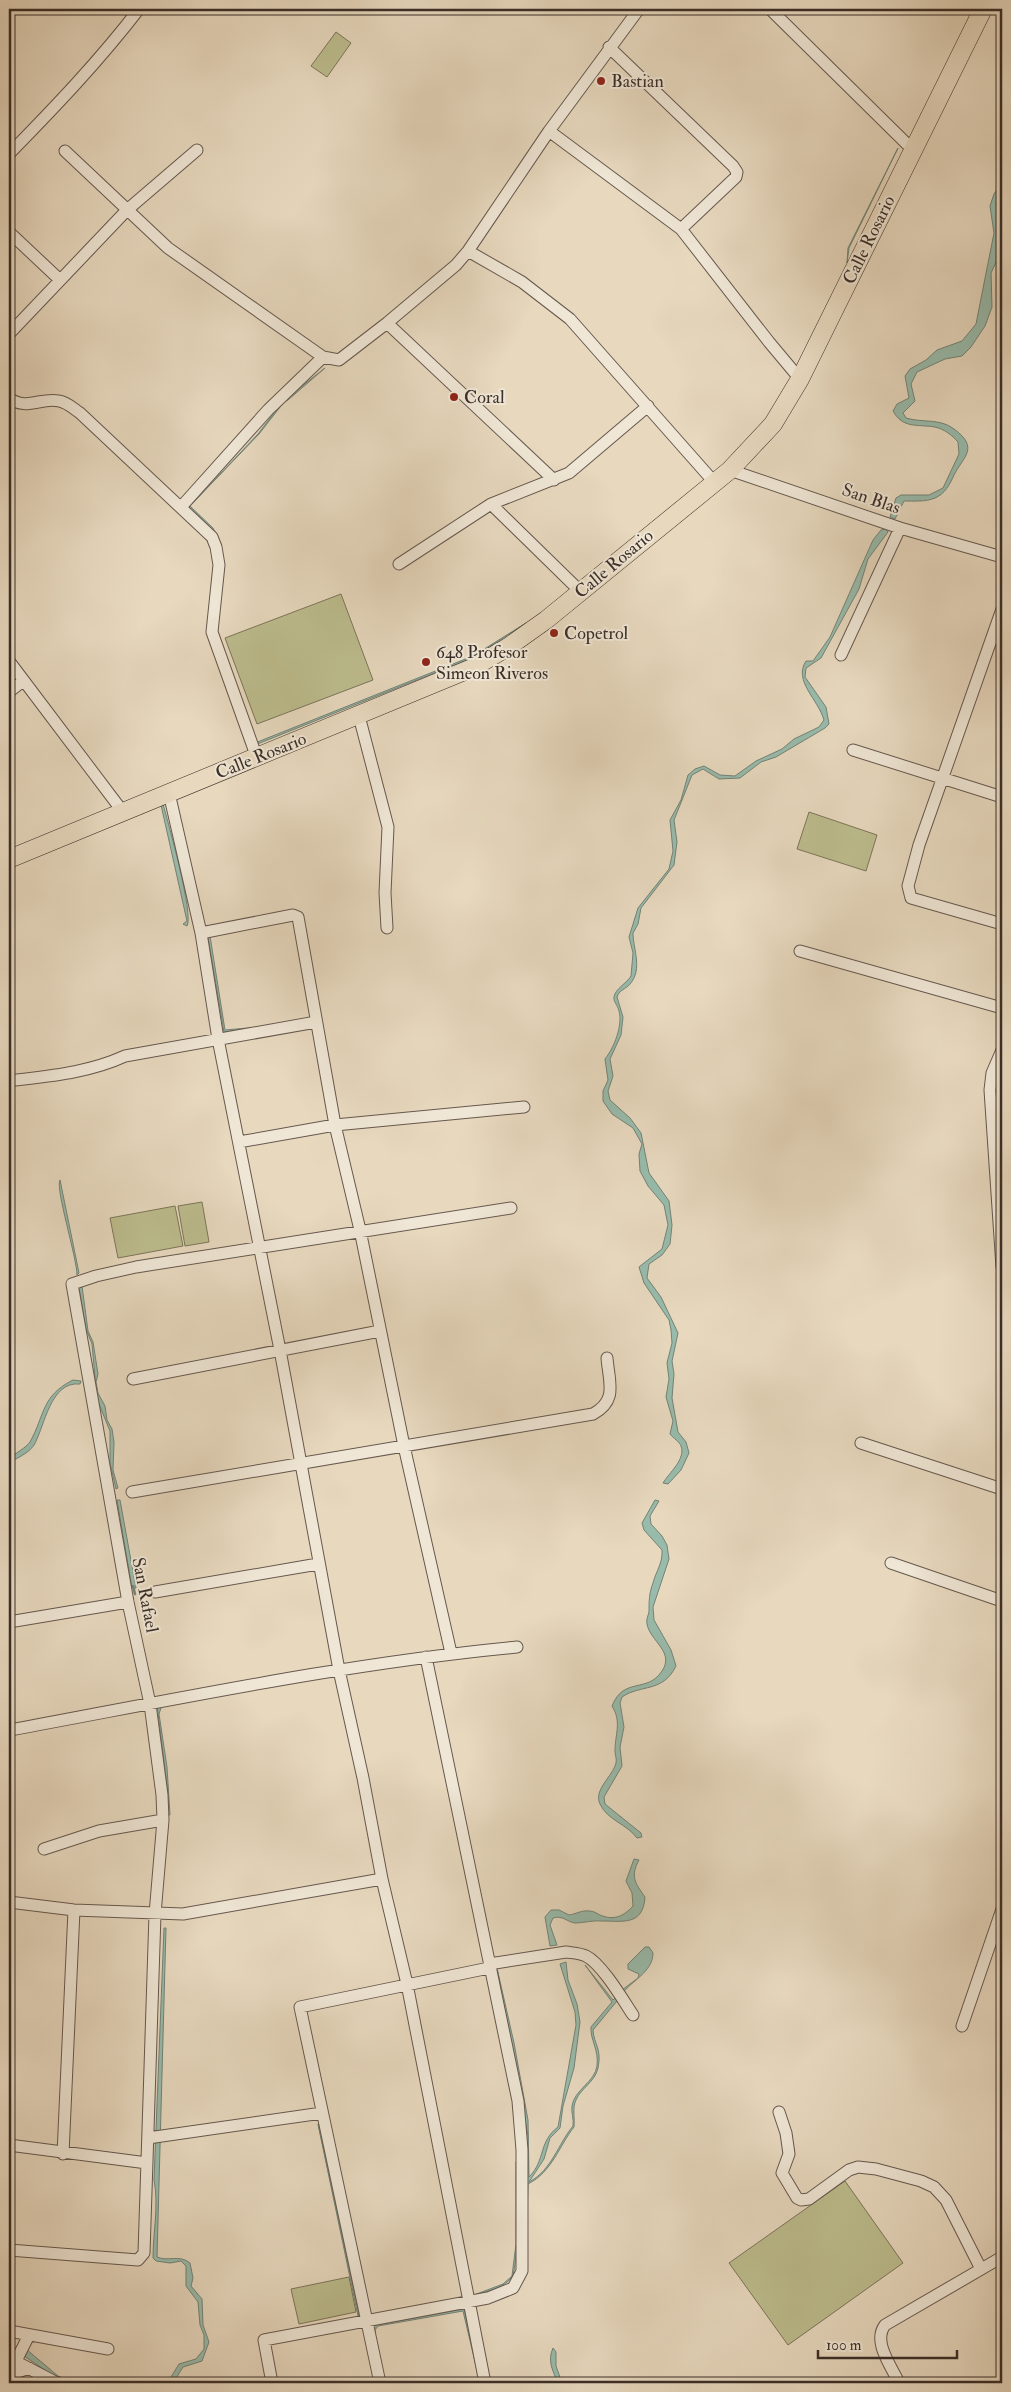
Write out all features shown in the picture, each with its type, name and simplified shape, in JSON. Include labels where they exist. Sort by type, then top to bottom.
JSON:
[{"type":"main road","name":"Calle Rosario","points":[[9,859],[434,685],[492,657],[525,636],[582,592],[730,470],[773,424],[800,379],[983,9]]},
{"type":"street","points":[[9,154],[66,96],[112,44],[139,9]]},
{"type":"street","points":[[65,151],[168,248],[323,357],[333,360],[344,358],[456,265],[468,251],[549,131],[609,47],[639,9]]},
{"type":"street","points":[[770,9],[913,150]]},
{"type":"street","points":[[609,47],[737,172],[736,178],[682,229]]},
{"type":"street","points":[[549,131],[682,229],[800,379]]},
{"type":"street","points":[[9,334],[127,210],[197,150]]},
{"type":"street","points":[[9,232],[60,280]]},
{"type":"street","points":[[468,251],[522,282],[570,319],[714,482]]},
{"type":"street","points":[[387,324],[554,480]]},
{"type":"street","points":[[180,507],[268,410],[323,357]]},
{"type":"street","points":[[9,398],[14,402],[29,404],[61,401],[71,407],[204,528],[216,547],[218,589],[212,632],[257,758]]},
{"type":"street","points":[[399,564],[491,504],[569,473],[648,406]]},
{"type":"street","name":"San Blas","points":[[730,470],[900,528],[1002,557]]},
{"type":"street","points":[[491,504],[582,592]]},
{"type":"street","points":[[841,654],[900,528]]},
{"type":"street","points":[[1002,610],[919,845],[908,886],[908,893],[911,898],[1002,924]]},
{"type":"street","points":[[9,661],[123,812]]},
{"type":"street","points":[[9,692],[23,681]]},
{"type":"street","points":[[359,716],[388,826],[385,893],[387,928]]},
{"type":"street","points":[[853,750],[1002,797]]},
{"type":"street","points":[[169,793],[201,933],[218,1039],[258,1248],[280,1350],[299,1463],[339,1670],[363,1778],[382,1879],[407,1984],[485,2383]]},
{"type":"street","points":[[201,933],[296,915],[335,1126],[360,1230],[404,1446],[451,1654]]},
{"type":"street","points":[[800,952],[1002,1008]]},
{"type":"street","points":[[9,1081],[78,1072],[125,1056],[316,1022]]},
{"type":"street","points":[[1002,1050],[992,1073],[990,1090],[999,1190],[1002,1267]]},
{"type":"street","points":[[239,1142],[335,1126],[524,1107]]},
{"type":"street","points":[[258,1248],[360,1230],[512,1208]]},
{"type":"street","name":"San Rafael","points":[[9,2250],[138,2260],[144,2253],[155,1914],[163,1820],[160,1772],[150,1704],[128,1602],[72,1284],[96,1276],[136,1267],[258,1248]]},
{"type":"street","points":[[133,1379],[380,1331]]},
{"type":"street","points":[[132,1492],[593,1414],[605,1407],[610,1400],[607,1358]]},
{"type":"street","points":[[861,1443],[1002,1489]]},
{"type":"street","points":[[891,1563],[1002,1601]]},
{"type":"street","points":[[155,1592],[318,1564]]},
{"type":"street","points":[[9,1622],[128,1602]]},
{"type":"street","points":[[10,1730],[339,1670],[426,1657],[517,1647]]},
{"type":"street","points":[[272,2383],[264,2340],[469,2302],[505,2292],[519,2280],[522,2272],[522,2150],[518,2100],[426,1657]]},
{"type":"street","points":[[44,1849],[99,1832],[163,1820]]},
{"type":"street","points":[[9,1902],[74,1910],[155,1914],[203,1912],[382,1879]]},
{"type":"street","points":[[962,2026],[1002,1909]]},
{"type":"street","points":[[63,2154],[74,1910]]},
{"type":"street","points":[[380,2383],[300,2008],[490,1966],[566,1952],[587,1956],[596,1965],[633,2015]]},
{"type":"street","points":[[779,2112],[786,2133],[789,2154],[782,2173],[797,2198],[801,2200],[809,2199],[849,2170],[858,2166],[921,2181],[934,2187],[946,2200],[981,2269]]},
{"type":"street","points":[[148,2138],[322,2113]]},
{"type":"street","points":[[9,2146],[147,2163]]},
{"type":"street","points":[[899,2383],[880,2339],[881,2331],[892,2320],[1002,2258]]},
{"type":"street","points":[[9,2331],[108,2349]]},
{"type":"street","points":[[29,2335],[13,2359],[57,2383]]},
{"type":"street","points":[[9,2375],[29,2368]]},
{"type":"shaded area","points":[[336,32],[351,43],[327,77],[311,66]]},
{"type":"shaded area","points":[[898,148],[849,248],[847,263],[848,248]]},
{"type":"shaded area","points":[[1002,182],[1002,195],[998,206],[1001,228],[999,256],[991,273],[992,307],[985,326],[971,347],[962,356],[945,359],[917,372],[911,384],[915,401],[903,413],[906,418],[943,423],[954,429],[966,442],[967,452],[942,494],[928,500],[904,501],[895,519],[890,517],[896,498],[901,495],[929,495],[943,488],[959,454],[958,442],[942,429],[911,425],[901,421],[893,411],[897,404],[909,398],[905,376],[910,369],[926,360],[937,350],[962,341],[976,324],[994,233],[990,206],[994,194]]},
{"type":"shaded area","points":[[325,368],[284,402],[259,434],[190,506],[213,528],[221,544],[221,594],[220,544],[212,529],[189,507],[258,434],[283,401]]},
{"type":"shaded area","points":[[886,529],[888,532],[868,559],[859,589],[821,658],[806,668],[805,677],[826,707],[829,724],[776,757],[761,762],[740,778],[719,779],[703,769],[692,775],[674,820],[677,842],[674,865],[641,908],[638,924],[633,933],[637,965],[636,972],[630,984],[617,997],[623,1017],[621,1035],[610,1059],[613,1076],[608,1091],[610,1100],[630,1118],[641,1133],[649,1173],[669,1201],[672,1225],[670,1244],[662,1255],[649,1264],[647,1278],[661,1297],[678,1333],[672,1361],[674,1374],[672,1398],[678,1432],[686,1442],[689,1453],[681,1470],[668,1484],[663,1483],[679,1461],[682,1451],[680,1444],[670,1434],[673,1421],[666,1397],[669,1379],[667,1363],[672,1343],[671,1330],[669,1320],[644,1283],[639,1267],[662,1249],[668,1225],[664,1205],[648,1186],[640,1171],[639,1154],[642,1144],[633,1128],[612,1114],[603,1101],[603,1091],[608,1080],[605,1059],[612,1049],[620,1023],[619,1011],[614,997],[631,976],[633,953],[629,937],[638,908],[669,869],[673,851],[670,820],[681,800],[688,775],[695,769],[704,766],[720,775],[735,776],[756,761],[782,749],[794,739],[819,727],[824,720],[804,683],[802,676],[803,668],[806,661],[813,661],[830,637],[873,540],[881,530]]},
{"type":"shaded area","points":[[221,594],[217,633],[255,743],[473,656],[526,623],[474,657],[255,745],[216,634]]},
{"type":"shaded area","points":[[341,594],[373,680],[257,724],[225,638]]},
{"type":"shaded area","points":[[163,804],[184,887],[188,918],[187,926],[183,924],[187,921],[161,805]]},
{"type":"shaded area","points":[[809,812],[877,835],[866,871],[797,849]]},
{"type":"shaded area","points":[[210,936],[225,1030],[259,1027],[224,1032],[208,937]]},
{"type":"shaded area","points":[[60,1180],[79,1273],[77,1275],[59,1186]]},
{"type":"shaded area","points":[[202,1202],[209,1242],[185,1246],[178,1206]]},
{"type":"shaded area","points":[[175,1206],[183,1246],[118,1258],[110,1218]]},
{"type":"shaded area","points":[[82,1286],[88,1331],[93,1342],[98,1374],[96,1382],[98,1393],[105,1406],[107,1420],[112,1429],[114,1442],[113,1470],[118,1488],[116,1489],[110,1463],[110,1431],[97,1399],[92,1344],[86,1329],[79,1287]]},
{"type":"shaded area","points":[[73,1380],[81,1381],[80,1384],[70,1385],[55,1397],[32,1448],[9,1463],[9,1459],[30,1442],[49,1400],[63,1386]]},
{"type":"shaded area","points":[[117,1500],[120,1500],[136,1588],[132,1588]]},
{"type":"shaded area","points":[[655,1500],[659,1501],[650,1516],[651,1524],[667,1545],[669,1559],[653,1607],[654,1620],[671,1650],[676,1666],[671,1675],[665,1680],[622,1697],[620,1703],[624,1727],[620,1747],[622,1766],[604,1797],[605,1804],[641,1833],[642,1837],[637,1838],[607,1814],[600,1804],[599,1794],[616,1762],[617,1717],[612,1706],[623,1691],[650,1682],[656,1678],[665,1664],[664,1652],[649,1630],[647,1623],[651,1590],[660,1563],[662,1550],[644,1530],[642,1523]]},
{"type":"shaded area","points":[[157,1705],[162,1705],[159,1714],[167,1767],[170,1815],[168,1815],[168,1793]]},
{"type":"shaded area","points":[[634,1859],[639,1860],[634,1875],[635,1879],[645,1897],[640,1913],[631,1920],[624,1921],[575,1923],[560,1917],[553,1918],[550,1925],[557,1945],[550,1946],[545,1917],[551,1910],[559,1910],[569,1915],[591,1911],[610,1918],[622,1915],[633,1906],[632,1893],[626,1881]]},
{"type":"shaded area","points":[[164,1928],[166,1928],[157,2257],[165,2259],[178,2258],[190,2263],[193,2278],[191,2286],[202,2299],[203,2325],[209,2342],[202,2361],[183,2367],[173,2383],[168,2382],[179,2364],[196,2359],[204,2349],[204,2335],[200,2325],[198,2302],[186,2286],[186,2266],[181,2261],[170,2263],[156,2261],[153,2258],[156,2209],[154,2180]]},
{"type":"shaded area","points":[[645,1947],[649,1947],[653,1953],[652,1960],[646,1971],[622,1994],[595,1955],[622,1990],[638,1978],[639,1974],[628,1969],[628,1964]]},
{"type":"shaded area","points":[[566,1962],[568,1980],[577,2004],[580,2022],[574,2068],[563,2106],[560,2128],[550,2138],[544,2159],[529,2182],[537,2177],[549,2164],[573,2126],[572,2108],[576,2095],[593,2077],[597,2066],[597,2055],[591,2027],[612,2002],[585,1965],[613,2000],[615,1998],[617,2001],[593,2030],[599,2056],[598,2068],[594,2077],[576,2100],[574,2127],[549,2166],[536,2179],[528,2184],[527,2221],[528,2136],[497,1968],[514,2043],[528,2120],[529,2177],[538,2164],[547,2139],[558,2127],[576,2025],[575,2012],[560,1964]]},
{"type":"shaded area","points":[[318,2124],[359,2315],[358,2316]]},
{"type":"shaded area","points":[[516,2162],[518,2221],[516,2257],[512,2277],[500,2287],[474,2295],[503,2284],[512,2276],[516,2244]]},
{"type":"shaded area","points":[[845,2181],[903,2263],[788,2345],[729,2263]]},
{"type":"shaded area","points":[[349,2277],[356,2312],[299,2324],[291,2289]]},
{"type":"shaded area","points":[[464,2309],[480,2383],[463,2311],[378,2326],[375,2330],[376,2342],[374,2328],[376,2325]]},
{"type":"shaded area","points":[[553,2348],[556,2352],[556,2366],[562,2383],[558,2383],[551,2366]]},
{"type":"shaded area","points":[[26,2349],[58,2376],[77,2383],[64,2383],[24,2356]]},
{"type":"waterway","points":[[133,1586],[135,1594]]},
{"type":"place","name":"Bastian","points":[[601,81]]},
{"type":"place","name":"Coral","points":[[454,397]]},
{"type":"place","name":"Copetrol","points":[[554,633]]},
{"type":"place","name":"648 Profesor Simeon Riveros","points":[[426,662]]}]
